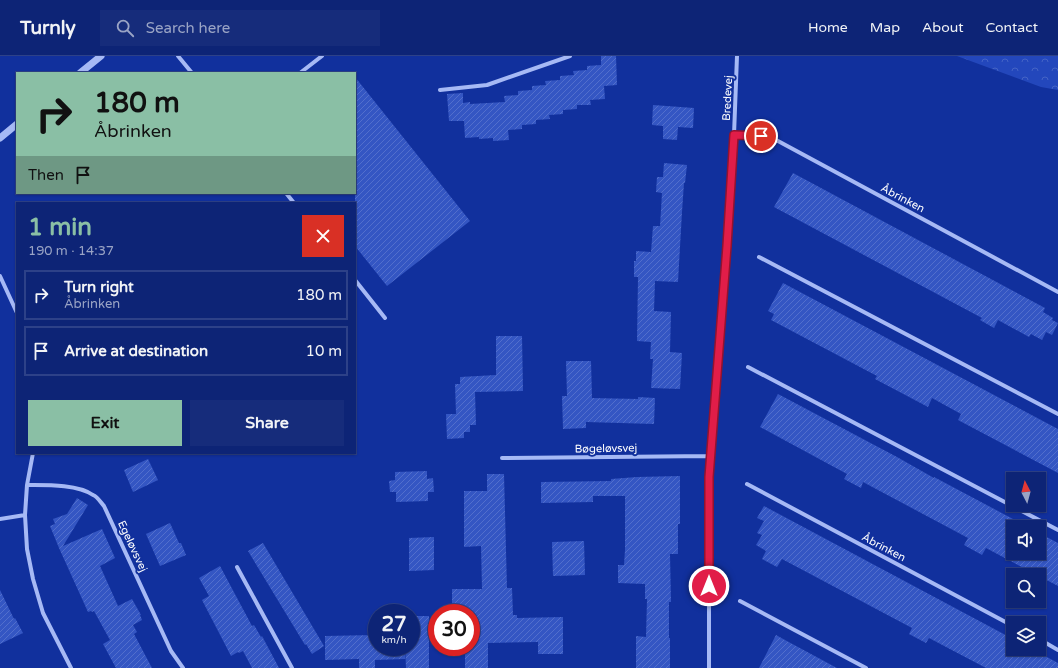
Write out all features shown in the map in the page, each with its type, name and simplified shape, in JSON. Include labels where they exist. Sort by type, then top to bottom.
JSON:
[{"type":"street","points":[[81,72],[101,56]]},
{"type":"street","points":[[178,56],[191,72]]},
{"type":"street","points":[[301,72],[322,56]]},
{"type":"street","points":[[440,90],[487,86],[570,56]]},
{"type":"street","name":"Bredevej","points":[[710,668],[709,477],[727,246],[737,56]]},
{"type":"street","points":[[0,138],[16,125]]},
{"type":"street","name":"Åbrinken","points":[[734,135],[761,136],[778,141],[1058,292]]},
{"type":"street","points":[[287,194],[293,202]]},
{"type":"street","points":[[759,256],[1058,414]]},
{"type":"street","points":[[0,276],[16,311]]},
{"type":"street","points":[[356,281],[385,318]]},
{"type":"street","points":[[748,367],[1058,530]]},
{"type":"street","points":[[32,454],[27,485],[25,515],[28,549],[33,579],[43,613],[71,668]]},
{"type":"street","name":"Bøgeløvsvej","points":[[502,458],[710,456]]},
{"type":"street","name":"Åbrinken","points":[[747,484],[1006,622]]},
{"type":"street","name":"Egeløvsvej","points":[[27,485],[64,486],[81,489],[93,494],[104,506],[172,651],[183,668]]},
{"type":"street","points":[[0,519],[25,515]]},
{"type":"street","points":[[237,567],[292,668]]},
{"type":"street","points":[[740,601],[866,668]]},
{"type":"street","points":[[1046,643],[1058,650]]},
{"type":"green space","points":[[957,56],[1058,56],[1058,90],[1041,87]]},
{"type":"building","points":[[601,56],[616,56],[617,85],[604,86],[605,99],[590,100],[591,105],[577,105],[577,109],[563,110],[563,114],[549,115],[550,119],[536,120],[536,124],[522,125],[522,129],[508,130],[509,140],[493,141],[493,138],[465,138],[464,121],[449,121],[447,94],[463,93],[463,103],[470,102],[470,104],[505,102],[504,96],[518,95],[518,91],[532,90],[532,86],[546,85],[545,81],[560,80],[560,76],[574,75],[573,71],[587,70],[587,66],[601,65]]},
{"type":"building","points":[[356,78],[470,221],[387,286],[356,247]]},
{"type":"building","points":[[653,105],[694,108],[693,128],[678,127],[677,140],[663,139],[663,126],[652,125]]},
{"type":"building","points":[[664,163],[687,165],[684,183],[678,282],[655,281],[654,311],[671,312],[670,352],[682,353],[680,389],[651,388],[653,359],[650,359],[651,342],[637,341],[638,277],[634,277],[634,261],[636,261],[636,251],[651,252],[653,226],[660,226],[662,193],[656,192],[657,177],[663,177]]},
{"type":"building","points":[[793,173],[1045,308],[1043,312],[1058,323],[1052,335],[1046,332],[1042,340],[1031,334],[1029,337],[998,320],[994,328],[980,320],[982,318],[774,207]]},
{"type":"building","points":[[783,283],[1058,429],[1058,473],[958,420],[961,414],[932,398],[928,407],[875,379],[877,376],[771,320],[774,314],[768,311]]},
{"type":"building","points":[[496,336],[522,336],[523,391],[475,392],[476,425],[470,425],[470,432],[464,432],[464,438],[447,439],[446,414],[456,414],[455,384],[460,384],[460,377],[496,375]]},
{"type":"building","points":[[566,361],[591,361],[592,398],[655,398],[654,424],[586,422],[586,428],[563,429],[562,396],[567,396]]},
{"type":"building","points":[[778,394],[1013,519],[1006,520],[1006,559],[986,548],[982,555],[964,545],[968,538],[863,482],[861,488],[844,479],[847,474],[760,427]]},
{"type":"building","points":[[148,459],[158,480],[133,492],[124,470]]},
{"type":"building","points":[[427,471],[427,479],[433,478],[434,492],[428,492],[428,501],[396,502],[396,492],[390,492],[389,481],[395,480],[395,472]]},
{"type":"building","points":[[487,474],[504,474],[507,588],[512,588],[513,615],[517,615],[517,618],[563,617],[563,654],[538,654],[538,642],[488,643],[488,668],[465,668],[465,656],[480,656],[480,604],[452,604],[452,589],[482,589],[481,546],[464,547],[464,491],[487,491]]},
{"type":"building","points":[[680,476],[680,524],[678,524],[678,554],[670,554],[670,668],[636,668],[636,636],[646,637],[647,599],[645,599],[645,584],[618,583],[618,565],[624,565],[625,496],[593,496],[593,502],[541,503],[541,482],[611,481],[611,479],[637,477]]},
{"type":"building","points":[[77,498],[88,505],[63,546],[102,529],[115,558],[100,566],[118,606],[132,599],[141,615],[142,620],[133,625],[137,632],[134,634],[152,668],[116,668],[103,644],[110,640],[94,611],[88,612],[59,548],[50,526],[55,524],[53,519],[67,514]]},
{"type":"building","points":[[764,506],[1006,635],[1006,656],[1045,656],[1058,663],[1058,668],[986,668],[929,638],[926,643],[909,634],[912,628],[782,559],[777,567],[762,559],[766,551],[756,545],[762,535],[757,533],[764,521],[757,518]]},
{"type":"building","points":[[170,523],[186,555],[160,566],[146,534]]},
{"type":"building","points":[[434,537],[434,570],[409,571],[409,538]]},
{"type":"building","points":[[1046,537],[1058,543],[1058,586],[1046,580],[1046,568],[1024,568],[1009,560],[1046,560]]},
{"type":"building","points":[[584,541],[585,575],[553,576],[552,542]]},
{"type":"building","points":[[263,543],[324,646],[312,654],[248,551]]},
{"type":"building","points":[[220,566],[252,626],[254,625],[261,637],[262,636],[279,668],[252,668],[243,651],[231,656],[202,600],[209,596],[199,578]]},
{"type":"building","points":[[0,590],[14,619],[15,618],[23,633],[0,644]]},
{"type":"building","points":[[420,616],[428,616],[429,668],[406,668],[405,656],[420,656]]},
{"type":"building","points":[[368,635],[368,656],[405,656],[405,659],[375,660],[375,668],[359,668],[359,659],[325,660],[325,636]]},
{"type":"building","points":[[776,635],[785,640],[837,668],[759,668]]},
{"type":"route","points":[[709,586],[709,477],[734,135],[761,136]]}]
